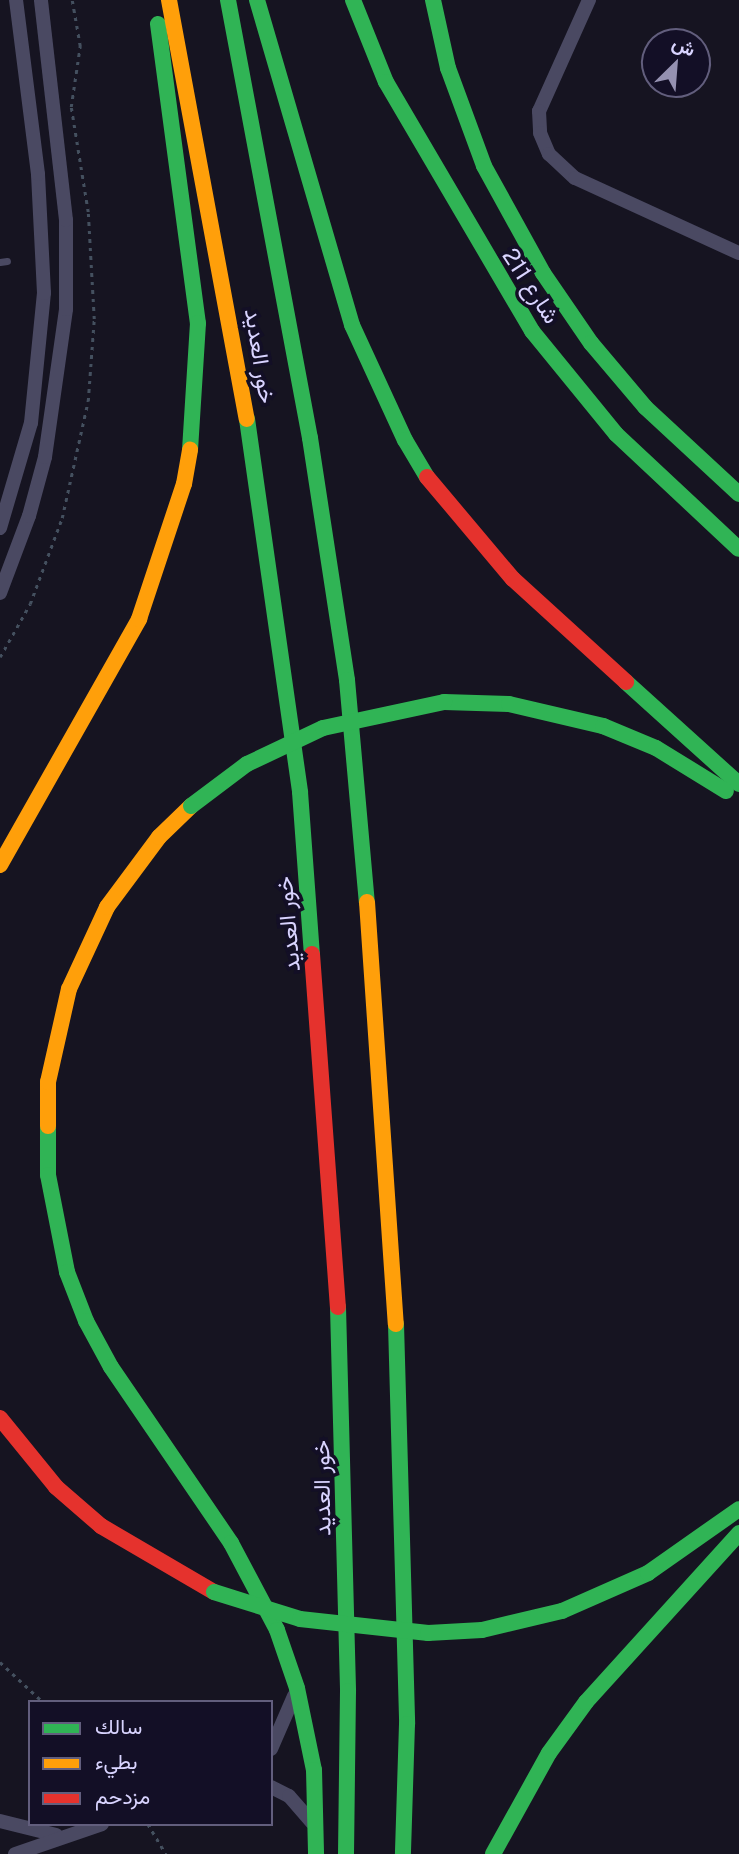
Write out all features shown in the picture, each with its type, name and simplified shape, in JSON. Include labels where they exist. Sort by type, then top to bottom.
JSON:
[{"type":"main road","points":[[0,865],[139,619],[184,484],[195,419],[198,323],[155,0]]},
{"type":"main road","name":"خور العديد","points":[[169,0],[237,349],[300,792],[341,1342],[348,1665],[346,1854]]},
{"type":"main road","name":"خور العديد","points":[[228,0],[310,438],[347,680],[357,778],[383,1086],[398,1365],[407,1724],[403,1854]]},
{"type":"main road","points":[[257,0],[352,325],[405,440],[445,502],[513,579],[739,783]]},
{"type":"main road","name":"شارع 211","points":[[353,0],[386,82],[532,331],[616,434],[739,548]]},
{"type":"main road","name":"شارع 211","points":[[433,0],[448,68],[475,143],[532,255],[625,384],[675,438],[739,494]]},
{"type":"main road","points":[[316,1854],[314,1770],[297,1688],[277,1630],[251,1577],[111,1367],[86,1321],[67,1272],[48,1175],[48,1082],[69,989],[115,896],[159,837],[191,806],[247,764],[323,728],[398,708],[444,702],[521,706],[603,726],[685,765],[739,802]]},
{"type":"main road","points":[[0,1418],[56,1487],[101,1526],[214,1592],[300,1619],[429,1633],[482,1630],[562,1611],[649,1573],[739,1509]]},
{"type":"main road","points":[[493,1854],[549,1753],[586,1702],[739,1533]]},
{"type":"street","points":[[0,528],[32,423],[44,293],[38,174],[16,0]]},
{"type":"street","points":[[0,593],[46,457],[66,309],[65,220],[41,0]]},
{"type":"street","points":[[589,0],[539,111],[540,133],[549,154],[575,178],[739,253]]},
{"type":"street","points":[[273,1744],[297,1688]]},
{"type":"street","points":[[273,1788],[289,1796],[316,1828]]},
{"type":"street","points":[[0,1821],[64,1836]]},
{"type":"street","points":[[15,1854],[96,1826]]},
{"type":"path","points":[[0,1662],[41,1700]]},
{"type":"path","points":[[149,1826],[166,1854]]},
{"type":"traffic: fast","points":[[228,0],[310,438],[347,680],[367,902]]},
{"type":"traffic: fast","points":[[257,0],[352,325],[405,440],[427,477]]},
{"type":"traffic: fast","points":[[353,0],[386,82],[532,331],[616,434],[739,549]]},
{"type":"traffic: fast","points":[[433,0],[448,68],[484,166],[543,273],[591,343],[645,407],[739,494]]},
{"type":"traffic: fast","points":[[158,24],[198,323],[190,450]]},
{"type":"traffic: fast","points":[[247,419],[300,792],[312,954]]},
{"type":"traffic: fast","points":[[626,682],[739,784]]},
{"type":"traffic: fast","points":[[444,702],[509,704],[603,726],[656,748],[726,791]]},
{"type":"traffic: fast","points":[[191,806],[247,764],[323,728],[444,702]]},
{"type":"traffic: fast","points":[[48,1126],[48,1175],[67,1272],[86,1321],[111,1367],[231,1543],[277,1630],[297,1688],[314,1770],[316,1854]]},
{"type":"traffic: fast","points":[[338,1307],[348,1691],[346,1854]]},
{"type":"traffic: fast","points":[[396,1324],[407,1724],[403,1854]]},
{"type":"traffic: fast","points":[[562,1611],[648,1573],[739,1509]]},
{"type":"traffic: fast","points":[[493,1854],[549,1753],[586,1702],[739,1533]]},
{"type":"traffic: fast","points":[[214,1592],[300,1619],[428,1633],[482,1630],[562,1611]]},
{"type":"traffic: slow","points":[[169,0],[247,419]]},
{"type":"traffic: slow","points":[[0,865],[139,619],[184,484],[190,450]]},
{"type":"traffic: slow","points":[[48,1126],[48,1082],[69,989],[107,907],[159,837],[191,806]]},
{"type":"traffic: slow","points":[[367,902],[396,1324]]},
{"type":"traffic: jam","points":[[427,477],[513,579],[626,682]]},
{"type":"traffic: jam","points":[[312,954],[338,1307]]},
{"type":"traffic: jam","points":[[0,1418],[56,1487],[101,1526],[214,1592]]}]
